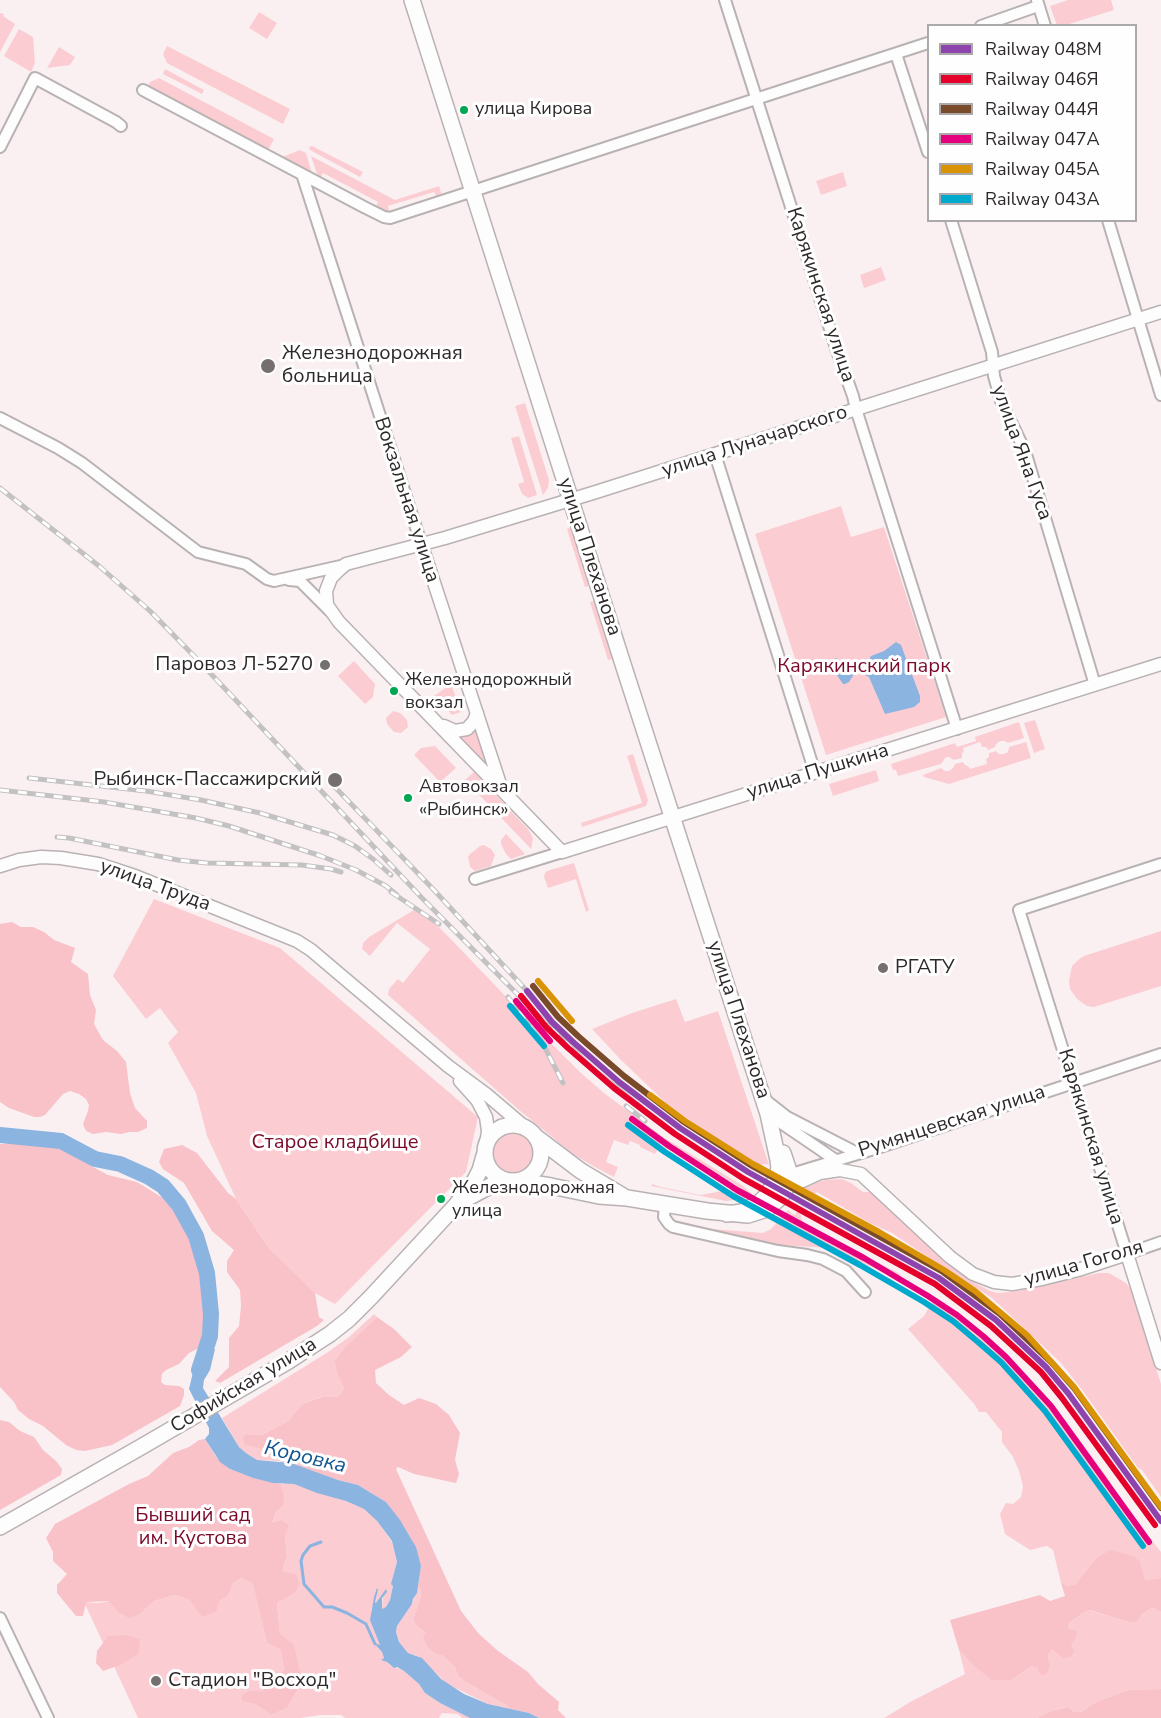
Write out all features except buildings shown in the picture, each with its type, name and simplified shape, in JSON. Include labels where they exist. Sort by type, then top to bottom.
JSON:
[{"type":"main road","name":"улица Плеханова","points":[[412,0],[672,818],[768,1114],[786,1159],[784,1180]]},
{"type":"main road","points":[[625,1197],[581,1171],[530,1132],[514,1125],[502,1127],[492,1134],[485,1151],[487,1165],[500,1179],[727,1214],[748,1215],[762,1212],[777,1202],[784,1180]]},
{"type":"main road","points":[[514,1181],[533,1173],[539,1164],[541,1149],[530,1132]]},
{"type":"main road","name":"Софийская улица","points":[[0,1527],[288,1362],[340,1326],[371,1297],[457,1204],[475,1180],[485,1151]]},
{"type":"main road","name":"Софийская улица","points":[[457,1204],[492,1185],[514,1181]]},
{"type":"street","name":"Карякинская улица","points":[[725,0],[837,351],[854,396],[856,409],[957,729]]},
{"type":"street","points":[[986,24],[1037,3],[1044,24]]},
{"type":"street","points":[[143,90],[378,215],[390,218],[927,43]]},
{"type":"street","points":[[896,54],[927,149]]},
{"type":"street","points":[[0,147],[35,78],[121,126]]},
{"type":"street","name":"Вокзальная улица","points":[[302,174],[502,790]]},
{"type":"street","name":"улица Яна Гуса","points":[[952,222],[992,352],[994,376],[1001,400],[1025,451],[1095,685]]},
{"type":"street","points":[[1109,222],[1161,395]]},
{"type":"street","name":"улица Луначарского","points":[[346,564],[445,538],[1161,312]]},
{"type":"street","points":[[0,418],[82,463],[123,492],[198,552],[246,564],[270,581],[346,564]]},
{"type":"street","points":[[715,454],[815,773]]},
{"type":"street","points":[[339,622],[327,605],[326,591],[331,578],[346,564]]},
{"type":"street","points":[[286,579],[300,581],[562,852]]},
{"type":"street","name":"улица Пушкина","points":[[476,879],[1161,664]]},
{"type":"street","points":[[433,718],[448,728],[459,731],[470,727],[477,713]]},
{"type":"street","name":"улица Труда","points":[[0,866],[41,857],[98,864],[146,880],[273,931],[304,945],[448,1066]]},
{"type":"street","name":"Карякинская улица","points":[[1161,864],[1019,910],[1161,1363]]},
{"type":"street","name":"Румянцевская улица","points":[[784,1180],[835,1159],[1161,1054]]},
{"type":"street","points":[[448,1066],[486,1094],[530,1132]]},
{"type":"street","points":[[448,1066],[477,1100],[486,1117],[488,1131],[485,1151]]},
{"type":"street","points":[[764,1099],[787,1117],[857,1153]]},
{"type":"street","name":"улица Гоголя","points":[[768,1114],[861,1174],[950,1257],[973,1274],[994,1282],[1012,1284],[1042,1280],[1161,1242]]},
{"type":"street","name":"Румянцевская улица","points":[[784,1180],[840,1170],[861,1174]]},
{"type":"street","points":[[665,1204],[664,1217],[673,1227],[823,1259],[846,1271],[865,1292]]},
{"type":"street","points":[[0,1618],[48,1718]]},
{"type":"green space","points":[[1068,0],[1111,0],[1114,10],[1069,24],[1057,24],[1050,6]]},
{"type":"green space","points":[[259,12],[277,23],[267,39],[249,28]]},
{"type":"green space","points":[[0,13],[15,24],[0,52]]},
{"type":"green space","points":[[19,29],[33,37],[35,63],[31,72],[4,56]]},
{"type":"green space","points":[[167,46],[290,109],[283,124],[167,63],[163,54]]},
{"type":"green space","points":[[59,47],[75,57],[70,65],[47,68]]},
{"type":"green space","points":[[165,69],[204,90],[202,94],[163,74]]},
{"type":"green space","points":[[159,78],[274,139],[267,152],[147,89],[150,82]]},
{"type":"green space","points":[[312,146],[363,172],[360,177],[310,150],[309,147]]},
{"type":"green space","points":[[300,150],[306,153],[313,177],[280,158]]},
{"type":"green space","points":[[311,156],[395,200],[439,186],[442,196],[437,197],[434,192],[388,206],[390,213],[386,213],[375,209],[378,202],[323,173],[319,180]]},
{"type":"green space","points":[[843,172],[847,186],[821,195],[816,181]]},
{"type":"green space","points":[[881,267],[886,280],[864,288],[860,275]]},
{"type":"green space","points":[[525,403],[549,480],[548,488],[543,495],[515,406]]},
{"type":"green space","points":[[519,436],[537,495],[528,498],[522,494],[518,484],[524,482],[511,438]]},
{"type":"green space","name":"Карякинский парк","points":[[841,506],[851,537],[884,527],[946,717],[826,755],[755,534]]},
{"type":"green space","points":[[571,527],[589,586],[585,587],[567,529]]},
{"type":"green space","points":[[594,601],[612,659],[608,660],[590,602]]},
{"type":"green space","points":[[354,661],[375,684],[373,697],[365,704],[338,676]]},
{"type":"green space","points":[[451,684],[461,712],[452,715],[434,696]]},
{"type":"green space","points":[[393,711],[400,713],[407,720],[408,727],[401,733],[394,732],[387,724],[386,718]]},
{"type":"green space","points":[[1035,720],[1045,749],[1034,753],[1024,723]]},
{"type":"green space","points":[[1019,722],[1024,738],[1008,743],[1000,741],[988,750],[982,747],[980,742],[963,748],[962,758],[954,760],[946,757],[941,764],[898,776],[896,770],[893,770],[891,764],[955,743],[957,747],[976,741],[975,737]]},
{"type":"green space","points":[[473,729],[477,730],[495,779],[460,739]]},
{"type":"green space","points":[[1026,742],[1031,758],[949,784],[923,775],[941,768],[949,771],[955,764],[963,762],[970,769],[987,764],[986,759],[989,753],[996,751],[1004,754],[1008,752],[1009,747]]},
{"type":"green space","points":[[435,746],[456,768],[440,782],[414,755],[421,748]]},
{"type":"green space","points":[[633,754],[648,800],[646,806],[582,827],[581,823],[642,803],[627,756]]},
{"type":"green space","points":[[876,770],[879,781],[833,796],[829,784]]},
{"type":"green space","points":[[474,772],[528,829],[533,838],[531,849],[465,780]]},
{"type":"green space","points":[[506,834],[525,854],[511,859],[506,854],[501,840]]},
{"type":"green space","points":[[484,845],[495,855],[491,866],[475,871],[470,867],[468,857]]},
{"type":"green space","points":[[574,863],[589,910],[586,912],[576,879],[548,888],[544,877],[547,871]]},
{"type":"green space","name":"Старое кладбище","points":[[154,899],[280,948],[478,1117],[466,1172],[335,1304],[315,1293],[268,1247],[236,1199],[207,1136],[196,1093],[168,1043],[178,1032],[160,1008],[146,1019],[113,976]]},
{"type":"green space","points":[[414,910],[431,920],[445,933],[536,1028],[604,1093],[663,1137],[743,1186],[752,1194],[744,1199],[726,1201],[651,1186],[652,1184],[700,1195],[735,1189],[736,1185],[662,1140],[655,1154],[630,1141],[628,1145],[614,1140],[606,1162],[618,1167],[614,1177],[573,1154],[519,1110],[388,995],[389,989],[398,979],[403,983],[430,949],[397,923],[370,956],[362,949],[363,943],[369,937]]},
{"type":"green space","points":[[12,922],[21,927],[33,927],[54,940],[75,948],[71,962],[88,974],[90,995],[96,1010],[94,1024],[103,1040],[126,1062],[130,1093],[135,1108],[147,1121],[147,1128],[138,1132],[121,1134],[106,1132],[93,1134],[86,1131],[83,1124],[89,1105],[86,1099],[70,1091],[63,1094],[45,1115],[40,1117],[9,1108],[0,1102],[0,924]]},
{"type":"green space","points":[[1161,931],[1161,986],[1094,1007],[1087,1006],[1077,999],[1070,989],[1069,981],[1072,966],[1078,960]]},
{"type":"green space","points":[[676,999],[685,1022],[718,1011],[769,1165],[760,1165],[667,1104],[592,1029]]},
{"type":"green space","points":[[512,1132],[527,1138],[533,1153],[527,1168],[512,1174],[497,1168],[491,1153],[497,1138]]},
{"type":"green space","points":[[16,1143],[65,1150],[85,1159],[91,1166],[108,1175],[137,1182],[166,1200],[187,1231],[197,1256],[204,1282],[207,1326],[201,1347],[189,1353],[179,1364],[166,1370],[162,1374],[161,1382],[184,1389],[180,1406],[112,1445],[85,1451],[66,1445],[43,1426],[18,1410],[0,1387],[0,1144]]},
{"type":"green space","points":[[182,1145],[197,1153],[228,1193],[236,1199],[268,1247],[315,1293],[319,1317],[324,1320],[220,1383],[215,1381],[229,1367],[229,1338],[239,1326],[240,1290],[227,1272],[227,1261],[234,1250],[212,1231],[184,1183],[163,1169],[159,1162],[164,1149]]},
{"type":"green space","points":[[842,1179],[863,1192],[870,1192],[946,1263],[990,1291],[998,1293],[1018,1291],[1099,1273],[1109,1273],[1126,1283],[1132,1291],[1161,1384],[1161,1497],[1061,1363],[992,1298],[892,1233],[868,1222],[817,1192],[804,1198],[805,1185]]},
{"type":"green space","points":[[788,1210],[795,1215],[798,1210],[800,1211],[802,1222],[900,1274],[902,1279],[927,1292],[1008,1357],[1066,1421],[1120,1499],[1161,1552],[1161,1578],[1145,1582],[1096,1559],[1075,1584],[1068,1586],[1061,1583],[1053,1550],[1047,1546],[1030,1550],[1005,1534],[1000,1514],[1006,1503],[1013,1504],[1021,1497],[1023,1486],[1019,1471],[1013,1457],[1002,1442],[1002,1432],[986,1412],[979,1412],[908,1329],[924,1316],[932,1302],[926,1293],[827,1248],[767,1244],[675,1222],[675,1220],[712,1229],[763,1233],[771,1229]]},
{"type":"green space","points":[[374,1314],[377,1317],[346,1346],[334,1361],[344,1388],[338,1397],[321,1397],[302,1404],[288,1421],[262,1435],[246,1434],[242,1437],[246,1445],[261,1449],[270,1444],[298,1460],[300,1467],[279,1461],[257,1460],[239,1447],[222,1418],[328,1352],[349,1337]]},
{"type":"green space","points":[[377,1317],[394,1329],[412,1347],[401,1357],[375,1370],[376,1383],[404,1405],[419,1398],[436,1404],[449,1415],[460,1433],[455,1460],[459,1474],[456,1483],[414,1474],[398,1467],[396,1469],[461,1611],[479,1634],[528,1672],[559,1702],[558,1710],[566,1718],[539,1718],[529,1713],[510,1709],[464,1681],[458,1676],[455,1667],[427,1646],[423,1638],[426,1633],[415,1624],[413,1619],[420,1600],[421,1590],[418,1587],[421,1566],[411,1538],[386,1502],[358,1485],[300,1467],[298,1460],[270,1444],[261,1449],[245,1445],[242,1437],[246,1434],[262,1435],[288,1421],[302,1404],[322,1397],[338,1397],[344,1388],[334,1361],[346,1346]]},
{"type":"green space","points":[[0,1420],[9,1422],[20,1431],[34,1437],[62,1469],[61,1475],[0,1510]]},
{"type":"green space","name":"Бывший сад им. Кустова","points":[[205,1439],[216,1457],[230,1469],[253,1478],[281,1484],[284,1496],[283,1505],[276,1511],[272,1523],[281,1520],[289,1525],[285,1535],[287,1557],[283,1566],[284,1572],[296,1574],[299,1584],[295,1593],[277,1603],[280,1634],[294,1645],[302,1682],[287,1708],[271,1715],[255,1704],[243,1702],[241,1697],[248,1691],[262,1691],[284,1671],[281,1650],[267,1643],[253,1583],[241,1578],[233,1583],[228,1596],[219,1601],[216,1612],[202,1617],[190,1600],[175,1595],[154,1601],[140,1614],[129,1618],[118,1612],[109,1601],[86,1602],[83,1616],[76,1616],[57,1593],[57,1585],[67,1574],[53,1561],[53,1552],[46,1538],[55,1524],[148,1476],[173,1453]]},
{"type":"green space","points":[[291,1483],[346,1501],[364,1509],[377,1521],[392,1542],[397,1562],[390,1600],[382,1610],[383,1594],[377,1604],[375,1602],[378,1589],[371,1611],[372,1622],[380,1645],[377,1645],[384,1658],[382,1659],[404,1671],[419,1684],[425,1693],[470,1718],[462,1718],[458,1714],[442,1713],[439,1718],[345,1718],[341,1715],[321,1715],[300,1718],[138,1718],[104,1645],[109,1636],[103,1643],[85,1602],[110,1601],[118,1612],[140,1614],[154,1601],[175,1595],[190,1600],[219,1601],[228,1596],[233,1583],[241,1578],[254,1583],[267,1643],[281,1650],[284,1672],[262,1691],[248,1691],[243,1702],[255,1704],[271,1715],[287,1708],[302,1682],[280,1634],[277,1603],[295,1593],[296,1574],[284,1573],[283,1566],[287,1557],[285,1535],[272,1523],[284,1496],[281,1484]]},
{"type":"green space","points":[[1110,1550],[1134,1556],[1140,1562],[1145,1581],[1161,1578],[1161,1612],[1153,1607],[1143,1613],[1138,1621],[1131,1623],[1090,1610],[1083,1613],[1069,1623],[1068,1627],[1076,1630],[1077,1635],[1071,1645],[1074,1651],[1071,1657],[1063,1658],[1052,1649],[1047,1656],[1050,1666],[1046,1674],[1040,1675],[1038,1668],[1032,1666],[1011,1680],[992,1680],[959,1650],[950,1620],[1040,1595],[1050,1601],[1065,1596],[1061,1583],[1068,1586],[1075,1584],[1096,1559]]},
{"type":"green space","points":[[418,1587],[421,1590],[420,1600],[413,1619],[415,1624],[426,1633],[436,1654],[443,1656],[455,1667],[458,1676],[464,1681],[510,1709],[488,1704],[447,1684],[418,1656],[408,1653],[400,1645],[396,1632],[397,1626],[412,1604]]},
{"type":"green space","points":[[1154,1606],[1161,1612],[1161,1689],[1128,1690],[1096,1702],[1081,1712],[1074,1712],[1069,1707],[1051,1711],[1037,1718],[884,1718],[965,1674],[959,1650],[973,1665],[1011,1680],[1032,1666],[1038,1668],[1052,1649],[1071,1646],[1072,1630],[1068,1627],[1069,1623],[1083,1613],[1089,1610],[1131,1623],[1138,1621],[1143,1613]]},
{"type":"green space","points":[[125,1635],[140,1639],[138,1654],[120,1665],[103,1671],[96,1663],[97,1651],[108,1636]]},
{"type":"green space","points":[[1161,1689],[1161,1718],[1037,1718],[1051,1711],[1069,1707],[1074,1712],[1081,1712],[1096,1702],[1128,1690]]},
{"type":"water","points":[[896,642],[901,645],[920,696],[920,702],[914,707],[885,714],[869,677],[861,673],[854,674],[849,682],[843,684],[830,665],[831,661],[836,658],[842,661],[846,671],[862,670],[871,656],[884,651]]},
{"type":"water","points":[[215,1349],[203,1388],[239,1447],[257,1460],[291,1463],[358,1485],[386,1502],[400,1520],[416,1547],[421,1566],[417,1593],[397,1626],[396,1632],[399,1642],[408,1653],[422,1658],[441,1679],[464,1694],[488,1704],[529,1713],[539,1718],[470,1718],[440,1703],[425,1693],[419,1684],[404,1671],[381,1660],[384,1658],[374,1643],[380,1645],[370,1620],[377,1588],[376,1603],[386,1589],[387,1592],[382,1598],[382,1609],[390,1600],[393,1586],[391,1584],[397,1562],[392,1541],[377,1521],[364,1509],[294,1484],[273,1483],[253,1478],[230,1469],[220,1462],[205,1439],[209,1434],[209,1428],[189,1389],[198,1351]]},
{"type":"waterway","name":"Коровка","points":[[0,1135],[61,1141],[95,1159],[120,1164],[163,1186],[179,1205],[196,1236],[207,1273],[211,1314],[210,1336],[199,1370]]},
{"type":"waterway","points":[[321,1542],[310,1546],[303,1555],[301,1561],[304,1584],[324,1607],[332,1607],[347,1613],[366,1624],[375,1644]]},
{"type":"railway","points":[[0,488],[99,566],[150,611],[422,898],[592,1068],[641,1107]]},
{"type":"railway","points":[[29,778],[146,791],[260,813],[333,835],[355,846],[391,875]]},
{"type":"railway","points":[[331,783],[527,991]]},
{"type":"railway","points":[[0,790],[104,802],[229,826],[356,870],[386,886],[397,895]]},
{"type":"railway","points":[[57,837],[178,860],[207,863],[302,865],[341,872]]},
{"type":"railway","points":[[391,892],[439,924]]},
{"type":"railway","points":[[508,997],[542,1042],[563,1083]]},
{"type":"railway","points":[[626,1106],[645,1121]]},
{"type":"rail line","name":"045А","points":[[538,981],[572,1021]]},
{"type":"rail line","name":"044Я","points":[[533,986],[558,1017],[578,1036],[624,1076],[684,1122],[752,1166],[943,1272],[1000,1314],[1051,1362],[1074,1388],[1161,1508]]},
{"type":"rail line","name":"048М","points":[[527,991],[552,1022],[573,1042],[619,1082],[680,1128],[748,1172],[939,1278],[996,1320],[1046,1367],[1068,1393],[1161,1521]]},
{"type":"rail line","name":"046Я","points":[[521,996],[546,1027],[568,1048],[614,1088],[675,1134],[744,1179],[935,1284],[991,1326],[1041,1372],[1155,1525]]},
{"type":"rail line","name":"047А","points":[[516,1001],[550,1041]]},
{"type":"rail line","name":"043А","points":[[510,1006],[544,1046]]},
{"type":"rail line","name":"045А","points":[[650,1095],[685,1121],[753,1164],[879,1232],[975,1291],[1027,1335],[1074,1387],[1161,1507]]},
{"type":"rail line","name":"047А","points":[[632,1119],[737,1190],[864,1258],[957,1315],[983,1336],[1006,1357],[1051,1406],[1149,1542]]},
{"type":"rail line","name":"043А","points":[[628,1125],[733,1196],[860,1265],[953,1321],[1001,1362],[1045,1411],[1143,1546]]},
{"type":"place","name":"улица Кирова","points":[[464,110]]},
{"type":"place","name":"Железнодорожная больница","points":[[268,366]]},
{"type":"place","name":"Паровоз Л-5270","points":[[325,665]]},
{"type":"place","name":"Железнодорожный вокзал","points":[[394,691]]},
{"type":"place","name":"Рыбинск-Пассажирский","points":[[335,780]]},
{"type":"place","name":"Автовокзал «Рыбинск»","points":[[408,798]]},
{"type":"place","name":"РГАТУ","points":[[883,968]]},
{"type":"place","name":"Железнодорожная улица","points":[[441,1199]]},
{"type":"place","name":"Стадион \"Восход\"","points":[[156,1681]]}]
